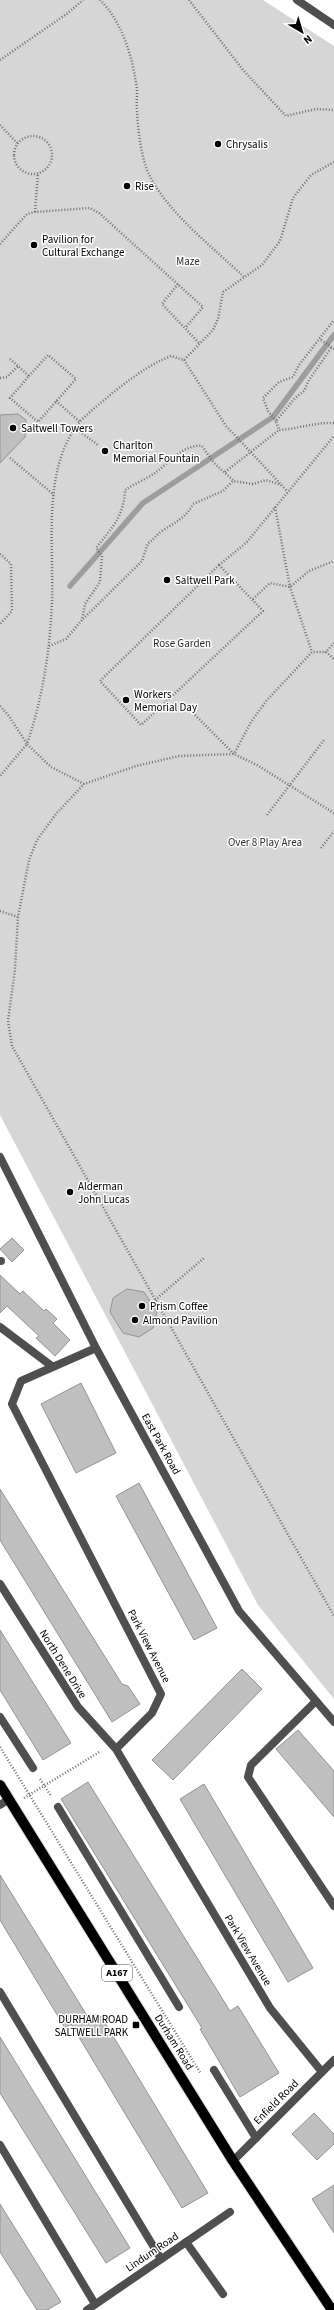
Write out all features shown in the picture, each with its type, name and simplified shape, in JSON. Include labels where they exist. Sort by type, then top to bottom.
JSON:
[{"type":"main road","name":"Durham Road","points":[[0,1785],[233,2161],[332,2310]]},
{"type":"street","points":[[297,0],[334,24]]},
{"type":"street","name":"East Park Road","points":[[0,1157],[96,1348],[239,1611],[334,1722]]},
{"type":"street","points":[[0,1328],[53,1367]]},
{"type":"street","name":"Park View Avenue","points":[[96,1348],[21,1381],[12,1404],[161,1694],[152,1713],[114,1747],[270,2008],[322,2072]]},
{"type":"street","name":"North Dene Drive","points":[[0,1584],[78,1707],[114,1747]]},
{"type":"street","points":[[316,1701],[251,1765],[248,1777],[334,1906]]},
{"type":"street","points":[[0,1717],[33,1768]]},
{"type":"street","points":[[0,1805],[11,1802]]},
{"type":"street","points":[[58,1807],[179,2007]]},
{"type":"street","points":[[0,1992],[161,2259]]},
{"type":"street","name":"Enfield Road","points":[[233,2161],[334,2060]]},
{"type":"street","points":[[214,2070],[256,2138]]},
{"type":"street","points":[[0,2145],[95,2304]]},
{"type":"street","name":"Lindum Road","points":[[87,2310],[230,2212]]},
{"type":"street","points":[[186,2242],[223,2294]]},
{"type":"path","points":[[0,60],[68,13],[82,0]]},
{"type":"path","points":[[100,0],[119,28],[131,59],[136,84],[141,144],[146,168],[159,192],[175,212],[244,277]]},
{"type":"path","points":[[189,0],[243,70],[286,116],[316,109],[334,110]]},
{"type":"path","points":[[0,125],[17,143]]},
{"type":"path","points":[[34,135],[41,137],[49,143],[52,151],[51,161],[46,169],[38,174],[30,174],[18,167],[13,154],[17,143],[34,135]]},
{"type":"path","points":[[184,360],[212,330],[218,319],[223,292],[262,265],[280,241],[293,198],[311,176],[334,162]]},
{"type":"path","points":[[35,212],[38,174]]},
{"type":"path","points":[[0,244],[27,214],[35,212],[90,208],[203,307],[185,328]]},
{"type":"path","points":[[178,284],[162,304],[199,343]]},
{"type":"path","points":[[280,430],[276,421],[268,411],[263,398],[279,382],[293,377],[299,365],[321,340],[334,320]]},
{"type":"path","points":[[276,421],[294,398],[304,391],[309,380],[333,349],[321,340]]},
{"type":"path","points":[[48,354],[76,379],[38,422],[10,398],[29,376],[48,354]]},
{"type":"path","points":[[0,776],[27,744],[39,708],[47,671],[49,646],[52,601],[54,495],[64,450],[75,428],[80,422],[124,384],[155,362],[171,356],[184,360],[226,426],[287,491]]},
{"type":"path","points":[[10,359],[29,376]]},
{"type":"path","points":[[0,378],[7,378],[18,366]]},
{"type":"path","points":[[56,402],[80,422]]},
{"type":"path","points":[[226,472],[280,430],[293,430],[314,424],[334,423]]},
{"type":"path","points":[[75,428],[98,445]]},
{"type":"path","points":[[219,565],[263,611],[141,725],[100,681],[219,565],[246,543],[287,491],[334,436]]},
{"type":"path","points":[[82,620],[85,604],[100,582],[102,556],[96,548],[116,522],[124,506],[125,490],[154,474],[181,452],[195,445],[202,446],[214,463],[226,472],[234,481]]},
{"type":"path","points":[[10,458],[54,495]]},
{"type":"path","points":[[49,646],[66,639],[82,620],[142,561],[148,543],[155,540],[160,532],[177,522],[189,511],[192,504],[223,491],[233,481],[253,484],[266,480],[281,485]]},
{"type":"path","points":[[275,506],[290,587],[312,652]]},
{"type":"path","points":[[0,554],[11,564],[12,611],[0,624]]},
{"type":"path","points":[[290,587],[309,571],[334,561]]},
{"type":"path","points":[[253,599],[270,583],[290,587]]},
{"type":"path","points":[[326,652],[334,642]]},
{"type":"path","points":[[234,754],[252,722],[267,700],[312,652],[326,652],[334,659]]},
{"type":"path","points":[[0,706],[9,716],[27,744],[51,767],[84,784]]},
{"type":"path","points":[[195,715],[234,754],[290,785],[334,813]]},
{"type":"path","points":[[267,815],[324,740]]},
{"type":"path","points":[[234,754],[178,756],[136,766],[84,784],[56,814],[37,840],[29,860],[18,917],[15,969],[8,1022],[12,1046],[334,1616]]},
{"type":"path","points":[[329,810],[334,810]]},
{"type":"path","points":[[321,848],[334,831]]},
{"type":"path","points":[[0,911],[18,917]]},
{"type":"path","points":[[155,1300],[204,1258]]},
{"type":"path","points":[[0,1747],[205,2081]]},
{"type":"path","points":[[11,1802],[30,1794],[114,1747]]},
{"type":"green space","name":"Saltwell Park","points":[[0,0],[263,0],[334,46],[334,1699],[258,1605],[0,1115]]},
{"type":"building","name":"Saltwell Towers","points":[[18,414],[26,420],[25,437],[0,463],[0,415]]},
{"type":"building","points":[[12,1238],[24,1250],[12,1262],[0,1249]]},
{"type":"building","points":[[0,1275],[20,1294],[23,1291],[44,1311],[46,1309],[57,1319],[53,1323],[70,1340],[55,1356],[36,1338],[39,1336],[7,1306],[0,1313]]},
{"type":"building","name":"Almond Pavilion","points":[[127,1289],[144,1292],[157,1312],[153,1328],[139,1337],[123,1333],[110,1312],[113,1298]]},
{"type":"building","points":[[81,1383],[116,1453],[76,1473],[41,1404]]},
{"type":"building","points":[[139,1483],[217,1628],[194,1640],[116,1496]]},
{"type":"building","points":[[0,1489],[122,1684],[128,1686],[140,1704],[112,1722],[0,1540]]},
{"type":"building","points":[[0,1630],[71,1743],[43,1760],[0,1690]]},
{"type":"building","points":[[242,1669],[262,1689],[173,1780],[152,1760]]},
{"type":"building","points":[[298,1730],[334,1771],[334,1817],[276,1749]]},
{"type":"building","points":[[88,1782],[230,2011],[238,2006],[279,2073],[240,2097],[200,2029],[202,2028],[61,1799]]},
{"type":"building","points":[[204,1784],[313,1968],[288,1982],[180,1799]]},
{"type":"building","points":[[0,1875],[91,2022],[101,2016],[208,2193],[182,2208],[71,2024],[65,2028],[0,1920]]},
{"type":"building","points":[[0,2037],[130,2248],[106,2263],[0,2093]]},
{"type":"building","points":[[314,2113],[334,2134],[334,2144],[317,2160],[292,2134]]},
{"type":"building","points":[[334,2185],[334,2233],[312,2199]]},
{"type":"building","points":[[0,2204],[61,2302],[47,2310],[37,2310],[0,2252]]},
{"type":"waterway","points":[[70,586],[143,503],[273,417],[334,335]]},
{"type":"place","name":"Chrysalis","points":[[218,144]]},
{"type":"place","name":"Rise","points":[[127,186]]},
{"type":"place","name":"Pavilion for Cultural Exchange","points":[[34,245]]},
{"type":"place","name":"Saltwell Towers","points":[[13,428]]},
{"type":"place","name":"Charlton Memorial Fountain","points":[[105,451]]},
{"type":"place","name":"Saltwell Park","points":[[167,580]]},
{"type":"place","name":"Workers Memorial Day","points":[[126,700]]},
{"type":"place","name":"Alderman John Lucas","points":[[70,1192]]},
{"type":"place","name":"Prism Coffee","points":[[142,1306]]},
{"type":"place","name":"Almond Pavilion","points":[[135,1320]]},
{"type":"place","name":"DURHAM ROAD SALTWELL PARK","points":[[136,2025]]},
{"type":"park label","name":"Maze","points":[[188,261]]},
{"type":"park label","name":"Rose Garden","points":[[182,643]]},
{"type":"park label","name":"Over 8 Play Area","points":[[265,842]]}]
